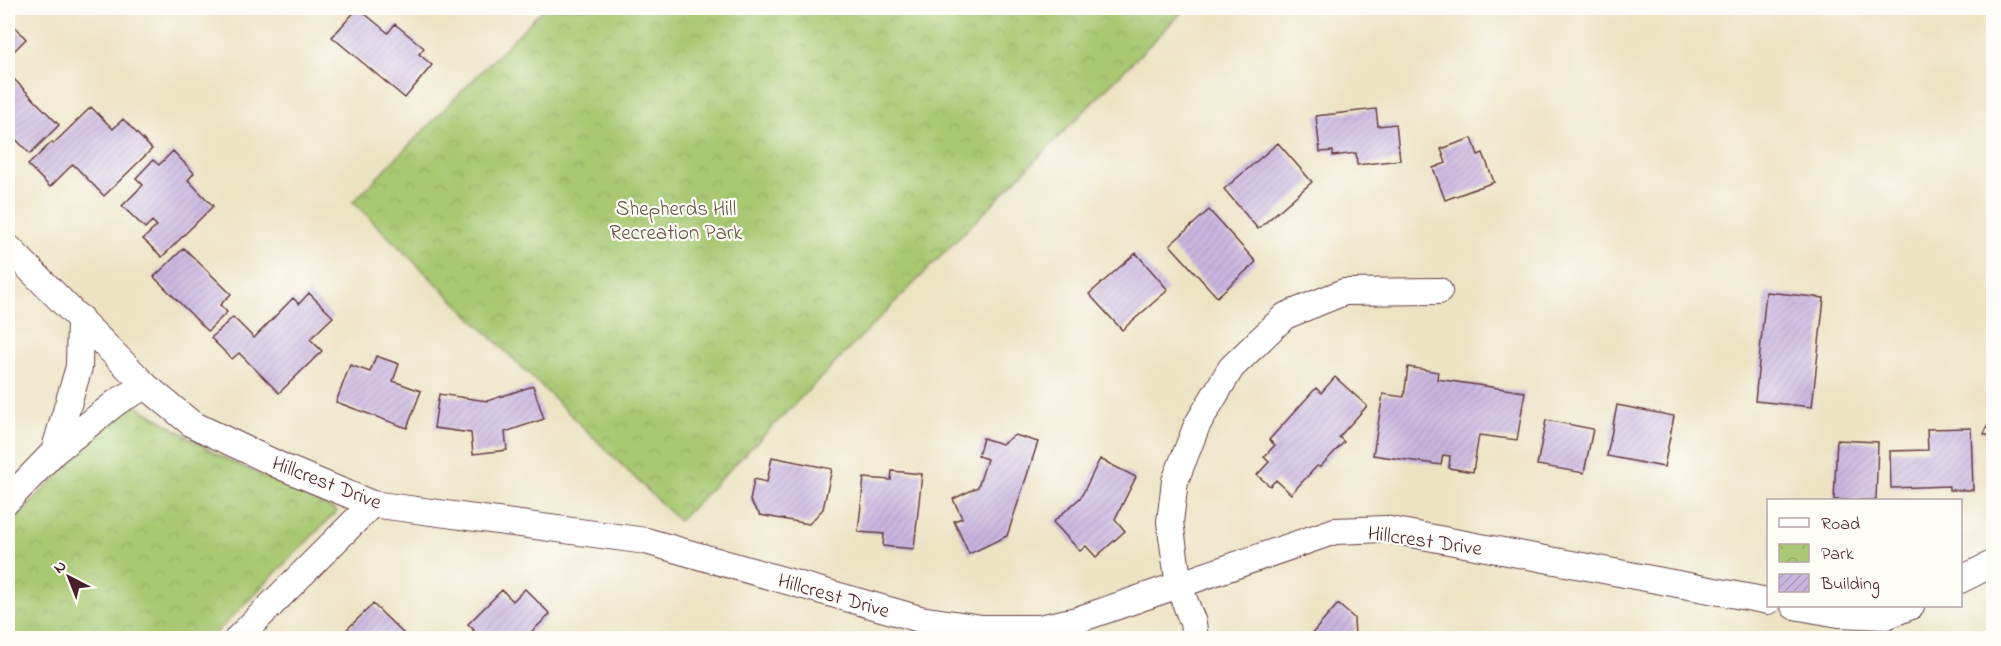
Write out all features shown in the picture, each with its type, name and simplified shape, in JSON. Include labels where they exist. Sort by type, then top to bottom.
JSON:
[{"type":"street","name":"Hillcrest Drive","points":[[8,247],[146,386],[192,424],[285,468],[372,504],[646,541],[920,619],[982,628],[1039,628],[1077,620],[1335,531],[1385,529],[1767,601]]},
{"type":"street","points":[[1195,639],[1179,586],[1170,522],[1175,481],[1197,425],[1231,368],[1285,316],[1344,292],[1439,291]]},
{"type":"street","points":[[54,452],[79,367],[80,318]]},
{"type":"street","points":[[8,500],[54,452],[118,401],[146,386]]},
{"type":"street","points":[[238,639],[372,504]]},
{"type":"street","points":[[1962,579],[1994,563]]},
{"type":"street","points":[[1800,607],[1839,614],[1886,616],[1908,607]]},
{"type":"green space","name":"Shepherds Hill Recreation Park","points":[[544,8],[1186,8],[679,521],[353,202]]},
{"type":"green space","points":[[130,402],[218,455],[337,511],[211,638],[8,638],[8,526]]},
{"type":"building","points":[[358,8],[388,33],[395,24],[424,48],[419,54],[432,65],[405,98],[332,37]]},
{"type":"building","points":[[8,19],[26,39],[8,57]]},
{"type":"building","points":[[8,73],[59,125],[30,154],[8,131]]},
{"type":"building","points":[[91,107],[113,129],[123,119],[152,149],[104,196],[73,164],[50,187],[28,165]]},
{"type":"building","points":[[1376,109],[1378,126],[1396,124],[1400,160],[1357,165],[1356,153],[1333,156],[1333,151],[1320,152],[1316,116]]},
{"type":"building","points":[[1472,138],[1478,155],[1483,153],[1494,182],[1445,200],[1433,168],[1446,163],[1441,149]]},
{"type":"building","points":[[1278,143],[1312,182],[1258,229],[1224,189]]},
{"type":"building","points":[[173,151],[194,173],[188,180],[213,206],[162,257],[143,239],[157,226],[152,221],[145,228],[122,206],[143,185],[136,178],[153,160],[159,165]]},
{"type":"building","points":[[1209,210],[1256,262],[1217,297],[1170,245]]},
{"type":"building","points":[[184,248],[231,294],[220,305],[227,312],[208,331],[154,277]]},
{"type":"building","points":[[1136,253],[1168,290],[1122,330],[1089,294]]},
{"type":"building","points":[[1766,292],[1824,298],[1812,407],[1755,401]]},
{"type":"building","points":[[309,293],[333,317],[310,339],[322,351],[279,393],[239,353],[232,359],[211,338],[233,317],[254,338],[293,298],[299,304]]},
{"type":"building","points":[[376,356],[399,364],[393,381],[421,391],[407,428],[336,402],[350,365],[370,372]]},
{"type":"building","points":[[1408,367],[1438,372],[1437,379],[1525,392],[1517,440],[1479,435],[1473,472],[1449,468],[1450,456],[1443,455],[1441,465],[1373,455],[1383,394],[1404,397]]},
{"type":"building","points":[[1335,377],[1367,406],[1339,437],[1344,442],[1291,494],[1276,480],[1270,486],[1257,475],[1269,462],[1264,457],[1275,445],[1269,440],[1316,388],[1321,393]]},
{"type":"building","points":[[533,386],[544,419],[505,432],[507,450],[473,454],[471,433],[434,428],[439,394],[487,401]]},
{"type":"building","points":[[1617,405],[1674,416],[1664,467],[1607,456]]},
{"type":"building","points":[[1994,412],[1994,438],[1984,434]]},
{"type":"building","points":[[1546,420],[1593,429],[1584,473],[1537,465]]},
{"type":"building","points":[[1971,428],[1973,490],[1949,490],[1949,486],[1891,488],[1890,451],[1928,450],[1927,429]]},
{"type":"building","points":[[1015,435],[1038,442],[1007,536],[969,554],[954,521],[962,518],[953,499],[978,487],[987,459],[978,456],[983,438],[1002,444]]},
{"type":"building","points":[[1837,440],[1878,442],[1876,499],[1834,499]]},
{"type":"building","points":[[772,457],[832,469],[823,509],[809,524],[760,515],[750,501],[754,479],[767,482]]},
{"type":"building","points":[[1100,459],[1136,477],[1115,519],[1125,531],[1096,557],[1086,546],[1080,551],[1053,522],[1081,497]]},
{"type":"building","points":[[892,471],[922,474],[914,549],[883,546],[884,534],[858,532],[864,478],[891,480]]},
{"type":"building","points":[[525,589],[550,614],[525,638],[465,638],[474,630],[468,624],[502,590],[513,601]]},
{"type":"building","points":[[373,604],[408,638],[338,638]]},
{"type":"building","points":[[1338,604],[1354,618],[1355,638],[1308,638]]}]
